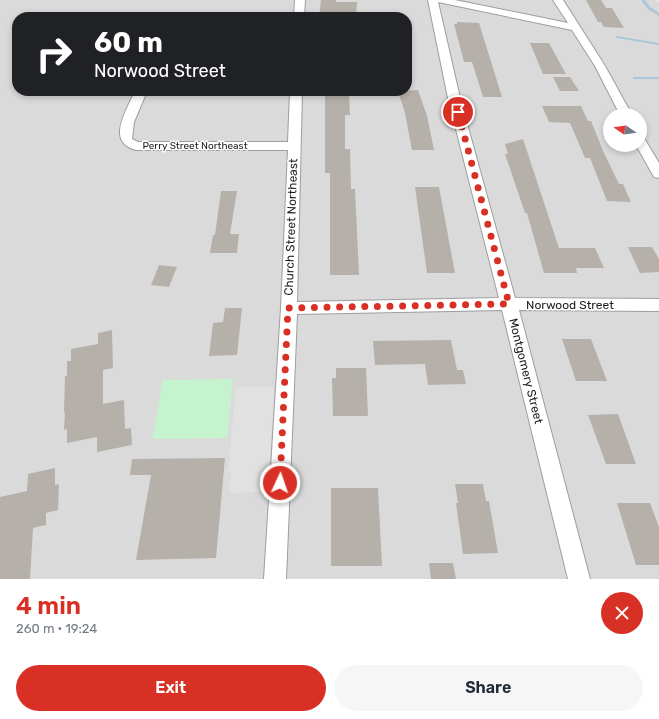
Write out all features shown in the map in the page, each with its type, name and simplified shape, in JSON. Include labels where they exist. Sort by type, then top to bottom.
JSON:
[{"type":"street","points":[[299,12],[300,0]]},
{"type":"street","name":"Montgomery Street","points":[[433,0],[454,98],[509,304],[579,579]]},
{"type":"street","points":[[441,0],[575,28]]},
{"type":"street","points":[[558,0],[600,66],[622,108]]},
{"type":"street","name":"Perry Street Northeast","points":[[139,96],[126,130],[125,137],[128,142],[136,146],[294,146]]},
{"type":"street","name":"Church Street Northeast","points":[[275,579],[288,308],[296,96]]},
{"type":"street","points":[[646,152],[659,174]]},
{"type":"street","name":"Norwood Street","points":[[288,308],[509,304],[659,305]]},
{"type":"shaded area","points":[[0,0],[656,0],[659,2],[659,579],[0,579]]},
{"type":"shaded area","points":[[274,386],[268,492],[229,493],[231,472],[228,472],[236,387]]},
{"type":"green space","points":[[233,379],[227,438],[152,439],[163,380]]},
{"type":"building","points":[[321,0],[357,2],[356,12],[320,12]]},
{"type":"building","points":[[586,0],[601,0],[606,8],[612,8],[624,28],[604,27],[601,22],[598,22]]},
{"type":"building","points":[[457,22],[479,23],[502,97],[483,97],[472,62],[464,62],[454,24],[457,24]]},
{"type":"building","points":[[530,43],[549,43],[566,74],[543,74]]},
{"type":"building","points":[[553,77],[570,77],[579,91],[560,91]]},
{"type":"building","points":[[412,90],[418,90],[427,116],[434,150],[412,150],[405,113],[400,96],[412,96]]},
{"type":"building","points":[[325,96],[349,96],[350,115],[345,115],[345,149],[350,149],[351,189],[355,189],[359,275],[330,275],[330,173],[325,173]]},
{"type":"building","points":[[542,106],[581,106],[588,121],[591,121],[603,152],[619,184],[623,184],[631,202],[607,201],[590,158],[585,158],[570,123],[549,122]]},
{"type":"building","points":[[523,139],[559,248],[595,248],[604,268],[576,268],[577,273],[544,273],[527,213],[525,213],[505,154],[508,154],[505,144]]},
{"type":"building","points":[[415,187],[439,187],[455,273],[427,273]]},
{"type":"building","points":[[221,191],[237,191],[230,234],[239,234],[237,253],[210,253],[213,235],[215,235]]},
{"type":"building","points":[[628,247],[652,247],[659,259],[659,272],[640,273]]},
{"type":"building","points":[[159,265],[177,267],[169,287],[151,285]]},
{"type":"building","points":[[225,308],[242,308],[237,355],[209,356],[213,323],[223,322]]},
{"type":"building","points":[[112,330],[113,368],[103,370],[103,404],[124,400],[125,429],[131,428],[132,445],[97,452],[97,437],[67,443],[67,429],[64,430],[65,376],[67,376],[67,361],[71,361],[71,349],[98,344],[98,333]]},
{"type":"building","points":[[562,339],[591,339],[607,381],[576,381]]},
{"type":"building","points":[[451,340],[457,370],[463,370],[466,384],[428,385],[425,364],[375,365],[373,341]]},
{"type":"building","points":[[336,368],[366,368],[368,416],[333,416],[332,378],[336,378]]},
{"type":"building","points":[[618,414],[636,464],[606,464],[588,415]]},
{"type":"building","points":[[225,458],[216,558],[136,560],[151,475],[130,475],[132,459]]},
{"type":"building","points":[[55,468],[55,485],[59,484],[58,510],[46,513],[46,525],[33,528],[30,579],[0,579],[0,497],[27,491],[28,474]]},
{"type":"building","points":[[455,484],[483,484],[486,501],[489,501],[498,553],[463,554]]},
{"type":"building","points":[[331,488],[378,488],[382,566],[331,566]]},
{"type":"building","points":[[617,503],[650,503],[659,527],[659,565],[636,565]]},
{"type":"building","points":[[429,563],[453,563],[456,579],[431,579]]},
{"type":"waterway","points":[[643,0],[649,8],[659,15]]},
{"type":"waterway","points":[[617,37],[659,44]]},
{"type":"waterway","points":[[634,78],[659,78]]},
{"type":"route","points":[[280,483],[288,308],[509,304],[458,112]]}]
